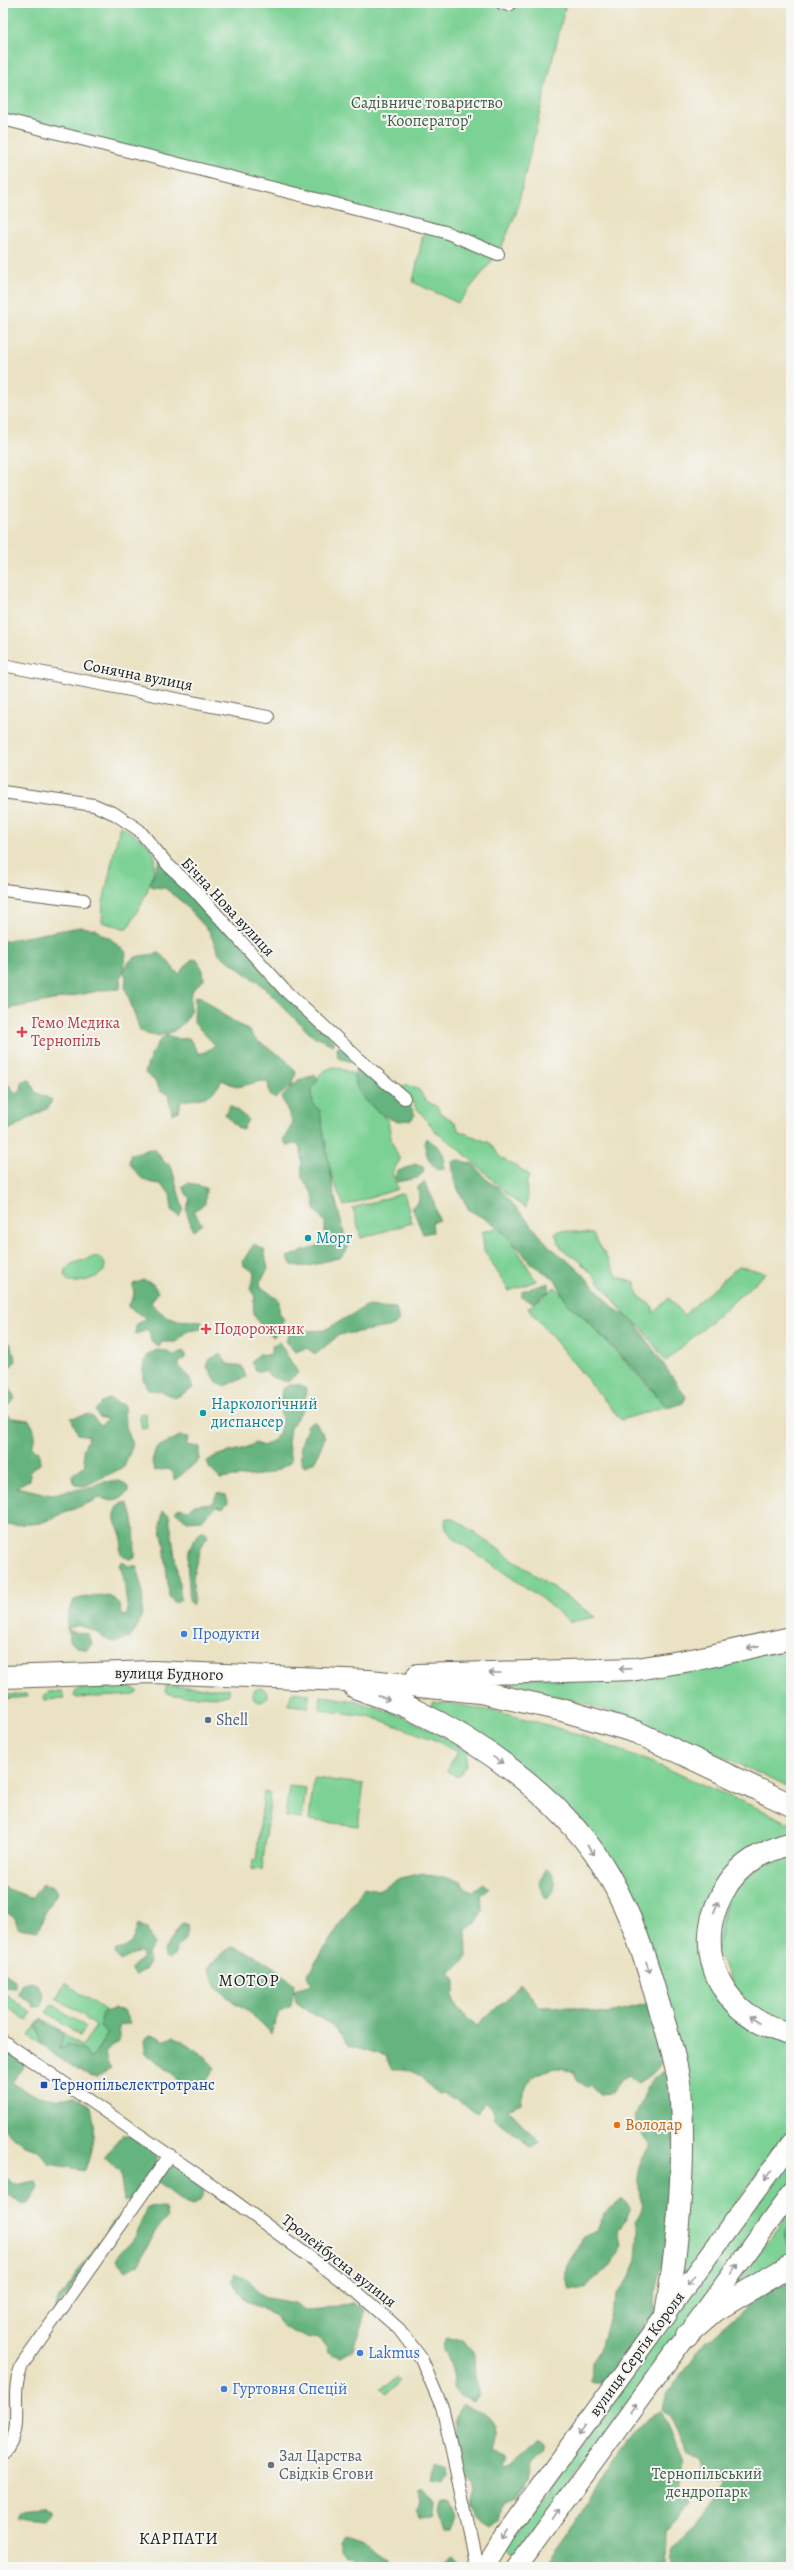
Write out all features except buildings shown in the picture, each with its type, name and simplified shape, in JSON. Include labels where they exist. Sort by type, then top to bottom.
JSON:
[{"type":"highway","points":[[370,1680],[431,1673],[532,1673],[637,1669],[697,1659],[791,1638]]},
{"type":"highway","name":"вулиця Будного","points":[[3,1676],[153,1672],[370,1680]]},
{"type":"highway","points":[[335,1679],[416,1710],[504,1764],[548,1802],[580,1835],[609,1875],[633,1926],[649,1969],[682,2099],[682,2195],[678,2244],[666,2314]]},
{"type":"highway","points":[[370,1680],[480,1692],[562,1710],[636,1732],[791,1805]]},
{"type":"highway","points":[[791,1844],[764,1853],[747,1862],[734,1874],[714,1908],[710,1945],[713,1966],[730,2000],[756,2022],[770,2029],[791,2034]]},
{"type":"highway","points":[[686,2336],[716,2310],[791,2265]]},
{"type":"main road","name":"вулиця Сергія Короля","points":[[485,2567],[506,2533],[791,2143]]},
{"type":"main road","name":"вулиця Сергія Короля","points":[[517,2567],[791,2193]]},
{"type":"street","points":[[3,119],[445,232],[498,254]]},
{"type":"street","name":"Сонячна вулиця","points":[[3,665],[268,717]]},
{"type":"street","name":"Бічна Нова вулиця","points":[[3,792],[94,805],[115,814],[139,830],[168,865],[192,887],[284,989],[404,1098]]},
{"type":"street","points":[[3,890],[84,900]]},
{"type":"street","name":"Тролейбусна вулиця","points":[[3,2041],[170,2155],[358,2292],[399,2329],[421,2358],[443,2410],[477,2567]]},
{"type":"street","points":[[3,2454],[13,2444],[16,2432],[15,2390],[16,2379],[22,2365],[170,2155]]},
{"type":"green space","name":"Садівниче товариство \"Кооператор\"","points":[[3,3],[566,3],[516,213],[500,251],[458,303],[413,282],[425,226],[3,121]]},
{"type":"green space","points":[[120,825],[151,848],[155,860],[154,870],[147,892],[127,929],[102,922],[103,903]]},
{"type":"green space","points":[[160,859],[335,1041],[333,1045],[311,1035],[259,983],[219,954],[209,931],[182,902],[165,888],[152,887],[150,883]]},
{"type":"green space","points":[[79,927],[96,929],[126,952],[120,989],[103,990],[3,1010],[3,941]]},
{"type":"green space","points":[[159,953],[179,974],[192,959],[197,960],[203,970],[204,980],[191,993],[190,1013],[185,1021],[174,1031],[167,1034],[153,1036],[140,1030],[125,987],[126,977],[123,971],[131,960],[138,956]]},
{"type":"green space","points":[[195,996],[201,997],[222,1014],[248,1030],[256,1040],[284,1058],[296,1072],[292,1085],[275,1099],[270,1095],[268,1082],[262,1081],[237,1087],[222,1080],[218,1087],[210,1095],[181,1101],[179,1111],[172,1114],[168,1094],[161,1092],[155,1081],[145,1073],[156,1046],[167,1035],[179,1039],[189,1038],[199,1054],[207,1051],[215,1045],[194,1023]]},
{"type":"green space","points":[[342,1045],[352,1054],[353,1062],[338,1058],[337,1047]]},
{"type":"green space","points":[[362,1065],[399,1093],[411,1107],[415,1115],[411,1120],[395,1121],[386,1117],[371,1106],[359,1092],[354,1076],[356,1068]]},
{"type":"green space","points":[[335,1067],[352,1073],[359,1091],[388,1121],[392,1143],[400,1160],[392,1172],[398,1189],[344,1206],[332,1178],[325,1144],[309,1092],[316,1079],[322,1073]]},
{"type":"green space","points":[[315,1075],[318,1080],[312,1088],[313,1103],[320,1111],[334,1194],[348,1248],[340,1258],[311,1266],[299,1266],[292,1265],[287,1257],[325,1243],[325,1222],[315,1210],[313,1194],[302,1178],[301,1147],[296,1144],[287,1145],[283,1140],[293,1123],[282,1097],[298,1080]]},
{"type":"green space","points":[[30,1080],[35,1092],[52,1100],[48,1108],[3,1133],[3,1087],[9,1085],[16,1094],[21,1091],[22,1081]]},
{"type":"green space","points":[[408,1085],[419,1090],[425,1100],[437,1107],[440,1113],[455,1122],[459,1131],[490,1143],[500,1157],[527,1173],[529,1176],[527,1184],[526,1208],[515,1201],[457,1147],[437,1133],[402,1090],[402,1086]]},
{"type":"green space","points":[[230,1105],[248,1119],[243,1129],[238,1128],[225,1114]]},
{"type":"green space","points":[[426,1138],[441,1150],[445,1163],[444,1169],[438,1170],[429,1160],[425,1147]]},
{"type":"green space","points":[[154,1148],[165,1163],[171,1165],[183,1209],[179,1217],[172,1210],[170,1194],[160,1184],[149,1182],[142,1178],[129,1162],[131,1154]]},
{"type":"green space","points":[[458,1160],[473,1164],[486,1179],[500,1189],[550,1247],[577,1268],[615,1309],[634,1321],[686,1397],[683,1403],[669,1408],[662,1402],[650,1386],[587,1320],[567,1303],[555,1279],[531,1264],[522,1252],[494,1224],[469,1210],[455,1184],[452,1162]]},
{"type":"green space","points":[[415,1164],[423,1167],[424,1172],[417,1178],[397,1182],[396,1172]]},
{"type":"green space","points":[[424,1182],[433,1199],[439,1220],[432,1222],[433,1232],[423,1234],[412,1207],[419,1201],[418,1187]]},
{"type":"green space","points":[[189,1183],[206,1188],[205,1204],[193,1211],[202,1224],[193,1231],[186,1210],[190,1199],[182,1187]]},
{"type":"green space","points":[[404,1193],[412,1223],[361,1238],[353,1208]]},
{"type":"green space","points":[[503,1226],[536,1281],[509,1291],[484,1250],[482,1232]]},
{"type":"green space","points":[[561,1230],[593,1234],[618,1277],[635,1282],[638,1295],[653,1307],[653,1313],[669,1298],[684,1315],[739,1266],[766,1273],[666,1361],[640,1326],[629,1319],[597,1279],[579,1261],[562,1249],[555,1234]]},
{"type":"green space","points":[[254,1244],[264,1249],[268,1269],[260,1282],[261,1287],[279,1300],[279,1312],[284,1320],[274,1337],[260,1325],[253,1309],[255,1297],[250,1289],[255,1272],[244,1266],[243,1261]]},
{"type":"green space","points":[[93,1257],[101,1258],[105,1264],[104,1271],[88,1280],[69,1282],[65,1276],[66,1269],[71,1264]]},
{"type":"green space","points":[[144,1280],[153,1284],[158,1292],[151,1303],[158,1310],[174,1320],[202,1321],[201,1329],[188,1331],[176,1342],[162,1342],[159,1347],[151,1342],[149,1330],[135,1334],[136,1325],[146,1318],[128,1307],[134,1295],[133,1284]]},
{"type":"green space","points":[[549,1283],[549,1292],[542,1295],[535,1303],[522,1298],[522,1291]]},
{"type":"green space","points":[[555,1287],[667,1406],[621,1420],[528,1308]]},
{"type":"green space","points":[[366,1306],[396,1308],[399,1320],[394,1326],[339,1335],[316,1354],[306,1348],[295,1352],[286,1341],[290,1332],[325,1330]]},
{"type":"green space","points":[[279,1342],[298,1373],[287,1382],[271,1377],[266,1371],[257,1371],[251,1363],[259,1354],[270,1355],[273,1345]]},
{"type":"green space","points":[[10,1343],[16,1361],[3,1374],[3,1344]]},
{"type":"green space","points":[[157,1350],[166,1351],[173,1355],[183,1351],[187,1356],[179,1363],[179,1367],[188,1375],[193,1388],[175,1398],[160,1391],[149,1390],[142,1373],[148,1354]]},
{"type":"green space","points":[[221,1354],[227,1364],[242,1366],[246,1377],[224,1386],[217,1382],[207,1367],[210,1359]]},
{"type":"green space","points":[[3,1374],[15,1399],[3,1410]]},
{"type":"green space","points":[[290,1385],[302,1385],[306,1389],[304,1408],[290,1428],[288,1443],[291,1462],[282,1468],[265,1474],[220,1479],[210,1469],[207,1461],[213,1457],[256,1443],[263,1446],[275,1439],[280,1431],[282,1419],[279,1408],[282,1389]]},
{"type":"green space","points":[[109,1399],[124,1405],[125,1427],[133,1444],[124,1467],[85,1486],[75,1485],[72,1475],[85,1465],[83,1450],[89,1436],[78,1434],[71,1418],[89,1414],[101,1425],[107,1419],[99,1417],[95,1410],[104,1401]]},
{"type":"green space","points":[[3,1412],[12,1418],[29,1420],[35,1433],[31,1446],[39,1452],[40,1464],[31,1470],[29,1480],[16,1487],[52,1495],[64,1491],[90,1488],[102,1482],[120,1481],[128,1487],[128,1492],[115,1500],[100,1498],[41,1523],[3,1526]]},
{"type":"green space","points":[[145,1413],[147,1428],[142,1429],[139,1414]]},
{"type":"green space","points":[[311,1422],[315,1422],[325,1437],[315,1461],[304,1467],[300,1453],[303,1439],[307,1431],[306,1426]]},
{"type":"green space","points":[[180,1436],[189,1437],[186,1445],[199,1447],[199,1460],[174,1481],[173,1472],[168,1469],[154,1471],[152,1461],[156,1448]]},
{"type":"green space","points":[[217,1493],[226,1495],[228,1502],[223,1508],[217,1506],[201,1520],[187,1521],[175,1511],[178,1508],[188,1510],[193,1505],[213,1503]]},
{"type":"green space","points":[[122,1503],[127,1503],[134,1523],[135,1558],[129,1559],[120,1551],[122,1539],[115,1517],[116,1508]]},
{"type":"green space","points":[[163,1511],[169,1515],[181,1599],[175,1603],[169,1597],[164,1543],[160,1526]]},
{"type":"green space","points":[[446,1518],[452,1518],[461,1523],[595,1617],[570,1622],[537,1595],[456,1540],[446,1528]]},
{"type":"green space","points":[[203,1530],[208,1536],[200,1551],[194,1570],[194,1596],[192,1605],[189,1600],[188,1555],[195,1539]]},
{"type":"green space","points":[[123,1561],[128,1566],[138,1566],[142,1590],[143,1604],[140,1621],[130,1638],[116,1642],[111,1641],[88,1628],[77,1625],[67,1630],[68,1614],[74,1600],[89,1596],[104,1595],[110,1597],[115,1600],[119,1606],[121,1614],[126,1616],[128,1611],[123,1575],[119,1564]]},
{"type":"green space","points":[[68,1631],[89,1634],[92,1644],[88,1650],[74,1645],[70,1640]]},
{"type":"green space","points":[[791,1647],[791,1789],[681,1738],[609,1711],[532,1690],[492,1683]]},
{"type":"green space","points":[[166,1686],[229,1689],[230,1691],[228,1695],[219,1697],[172,1695],[166,1692]]},
{"type":"green space","points":[[90,1687],[131,1687],[139,1692],[135,1695],[77,1698],[74,1696],[77,1689]]},
{"type":"green space","points":[[260,1688],[265,1690],[267,1695],[265,1700],[260,1702],[255,1700],[253,1695],[255,1690]]},
{"type":"green space","points":[[62,1691],[64,1699],[45,1700],[44,1696],[48,1692]]},
{"type":"green space","points":[[292,1692],[309,1694],[309,1707],[288,1705]]},
{"type":"green space","points":[[26,1694],[27,1697],[3,1699],[3,1695]]},
{"type":"green space","points":[[321,1696],[379,1708],[415,1722],[467,1751],[466,1765],[458,1777],[447,1771],[458,1752],[438,1741],[369,1716],[319,1710]]},
{"type":"green space","points":[[433,1702],[504,1714],[574,1733],[642,1759],[791,1824],[791,1839],[733,1869],[712,1976],[791,2040],[791,2127],[673,2290],[690,2124],[602,1857],[428,1709]]},
{"type":"green space","points":[[314,1778],[364,1784],[358,1826],[309,1820]]},
{"type":"green space","points":[[289,1786],[306,1788],[302,1819],[285,1817]]},
{"type":"green space","points":[[264,1792],[271,1793],[262,1870],[252,1869],[253,1860],[256,1860]]},
{"type":"green space","points":[[791,1851],[791,2030],[743,2006],[717,1951],[728,1895],[770,1857]]},
{"type":"green space","points":[[547,1869],[551,1872],[555,1880],[555,1884],[552,1892],[545,1898],[539,1882]]},
{"type":"green space","points":[[423,1873],[456,1879],[461,1881],[465,1888],[473,1891],[484,1883],[489,1888],[480,1895],[483,1910],[476,1923],[466,1930],[467,1956],[456,1968],[449,1971],[455,1980],[455,1992],[452,1995],[458,2009],[468,2020],[477,2026],[515,1990],[520,1983],[540,2007],[572,2006],[595,2012],[609,2013],[649,2003],[664,2055],[657,2069],[650,2076],[637,2083],[629,2075],[621,2079],[612,2093],[599,2094],[591,2085],[587,2087],[578,2081],[574,2072],[559,2068],[544,2071],[538,2074],[525,2089],[521,2103],[508,2109],[539,2142],[531,2147],[495,2119],[493,2110],[484,2102],[477,2112],[443,2093],[438,2094],[414,2072],[402,2069],[393,2069],[386,2056],[349,2045],[331,2024],[311,2013],[296,2002],[294,1990],[312,1985],[308,1974],[364,1887],[378,1890],[400,1878]]},
{"type":"green space","points":[[42,1884],[53,1887],[57,1893],[45,1913],[38,1931],[18,1928],[15,1918],[3,1910],[3,1887],[32,1898]]},
{"type":"green space","points":[[182,1923],[187,1924],[187,1935],[176,1948],[175,1956],[169,1960],[165,1958],[164,1950]]},
{"type":"green space","points":[[138,1924],[148,1929],[154,1944],[147,1954],[149,1962],[146,1969],[136,1975],[131,1970],[142,1958],[142,1954],[139,1952],[120,1961],[115,1954],[116,1950],[129,1945]]},
{"type":"green space","points":[[232,1947],[257,1957],[281,1973],[294,1985],[291,2006],[279,2012],[271,2034],[264,2025],[227,1997],[212,1980],[208,1969],[221,1954]]},
{"type":"green space","points":[[3,1972],[15,1980],[15,1988],[3,1987]]},
{"type":"green space","points":[[32,1981],[41,1989],[43,1998],[42,2006],[34,2007],[30,2001],[17,1994],[22,1983]]},
{"type":"green space","points":[[65,1983],[118,2019],[82,2072],[29,2036],[41,2018],[82,2046],[96,2026],[85,2018],[86,2016],[56,1998]]},
{"type":"green space","points":[[3,1992],[32,2013],[27,2021],[3,2004]]},
{"type":"green space","points":[[52,2004],[86,2027],[80,2036],[46,2012]]},
{"type":"green space","points":[[113,2009],[124,2010],[130,2023],[119,2026],[119,2040],[105,2053],[107,2062],[111,2068],[103,2074],[92,2076],[76,2069],[59,2058],[42,2043],[40,2039],[36,2026],[42,2019],[47,2026],[63,2033],[60,2050],[68,2044],[82,2049],[91,2059],[108,2033],[100,2026],[103,2013]]},
{"type":"green space","points":[[150,2035],[157,2036],[164,2041],[174,2036],[201,2053],[215,2068],[206,2082],[195,2088],[183,2089],[172,2073],[165,2070],[145,2052],[144,2040]]},
{"type":"green space","points":[[3,2046],[25,2062],[22,2070],[12,2082],[18,2087],[33,2094],[49,2098],[57,2099],[73,2096],[91,2106],[93,2114],[93,2139],[85,2170],[49,2164],[36,2149],[23,2144],[3,2129]]},
{"type":"green space","points":[[664,2071],[669,2076],[676,2089],[668,2238],[656,2288],[655,2304],[659,2311],[641,2330],[639,2334],[639,2345],[613,2369],[605,2383],[590,2383],[591,2363],[599,2352],[610,2313],[617,2295],[630,2276],[636,2259],[638,2233],[635,2221],[642,2208],[642,2198],[637,2185],[637,2179],[639,2165],[651,2145],[640,2131],[635,2114],[648,2086]]},
{"type":"green space","points":[[122,2136],[131,2136],[158,2153],[155,2169],[132,2200],[124,2200],[120,2173],[104,2157]]},
{"type":"green space","points":[[791,2153],[791,2183],[517,2553],[512,2552],[508,2546]]},
{"type":"green space","points":[[3,2155],[5,2178],[14,2185],[36,2181],[38,2188],[29,2203],[21,2204],[3,2191]]},
{"type":"green space","points":[[170,2165],[181,2169],[190,2175],[204,2191],[201,2198],[192,2205],[185,2203],[157,2182]]},
{"type":"green space","points":[[623,2200],[631,2208],[618,2232],[621,2246],[610,2267],[593,2278],[586,2288],[570,2288],[566,2272],[567,2267],[582,2238],[597,2231],[601,2220],[609,2208]]},
{"type":"green space","points":[[163,2207],[166,2211],[167,2218],[155,2231],[139,2264],[126,2271],[116,2260],[119,2254],[133,2239],[147,2208]]},
{"type":"green space","points":[[791,2209],[791,2261],[735,2286],[739,2281]]},
{"type":"green space","points":[[120,2217],[54,2312],[58,2300],[113,2222]]},
{"type":"green space","points":[[791,2225],[791,2244],[786,2243],[783,2233]]},
{"type":"green space","points":[[234,2273],[244,2277],[267,2298],[295,2303],[305,2311],[321,2310],[353,2302],[365,2309],[364,2318],[353,2350],[341,2357],[327,2353],[324,2344],[317,2337],[308,2339],[284,2327],[275,2316],[245,2299],[231,2281]]},
{"type":"green space","name":"Тернопільський дендропарк","points":[[791,2278],[791,2567],[670,2567],[669,2549],[706,2515],[730,2473],[719,2482],[704,2477],[701,2458],[687,2454],[671,2417],[663,2410],[666,2396],[704,2343],[760,2295]]},
{"type":"green space","points":[[446,2337],[462,2341],[474,2351],[475,2377],[480,2395],[473,2401],[454,2391],[452,2369],[443,2345]]},
{"type":"green space","points":[[396,2378],[399,2381],[386,2393],[381,2388]]},
{"type":"green space","points":[[463,2404],[481,2412],[492,2421],[496,2434],[493,2453],[505,2459],[500,2465],[503,2468],[513,2462],[540,2440],[545,2444],[543,2452],[530,2465],[527,2482],[515,2496],[503,2504],[500,2520],[491,2527],[483,2522],[471,2506],[475,2493],[473,2485],[465,2480],[458,2451],[455,2422]]},
{"type":"green space","points":[[661,2411],[683,2462],[679,2494],[692,2503],[665,2532],[664,2567],[543,2567],[579,2518],[615,2458],[626,2443],[637,2429],[649,2418]]},
{"type":"green space","points":[[435,2462],[447,2469],[448,2476],[444,2484],[432,2482]]},
{"type":"green space","points":[[423,2490],[435,2503],[434,2517],[419,2518],[415,2511],[420,2503],[418,2491]]},
{"type":"green space","points":[[441,2503],[451,2503],[457,2518],[451,2530],[445,2530],[439,2511]]},
{"type":"green space","points":[[43,2508],[52,2511],[52,2515],[46,2520],[17,2517],[20,2510]]},
{"type":"green space","points":[[346,2540],[362,2546],[385,2560],[386,2567],[358,2567],[352,2562],[346,2562],[341,2555],[341,2546]]},
{"type":"green space","points":[[452,2558],[460,2567],[437,2567]]},
{"type":"place","name":"Гемо Медика Тернопіль","points":[[22,1032]]},
{"type":"place","name":"Морг","points":[[308,1238]]},
{"type":"place","name":"Подорожник","points":[[206,1329]]},
{"type":"place","name":"Наркологічний диспансер","points":[[203,1413]]},
{"type":"place","name":"Продукти","points":[[184,1634]]},
{"type":"place","name":"Shell","points":[[208,1720]]},
{"type":"place","name":"Тернопільелектротранс","points":[[44,2085]]},
{"type":"place","name":"Володар","points":[[617,2125]]},
{"type":"place","name":"Lakmus","points":[[360,2353]]},
{"type":"place","name":"Гуртовня Спецій","points":[[224,2389]]},
{"type":"place","name":"Зал Царства Свідків Єгови","points":[[271,2465]]},
{"type":"district","name":"МОТОР","points":[[249,1980]]},
{"type":"district","name":"КАРПАТИ","points":[[179,2538]]}]
